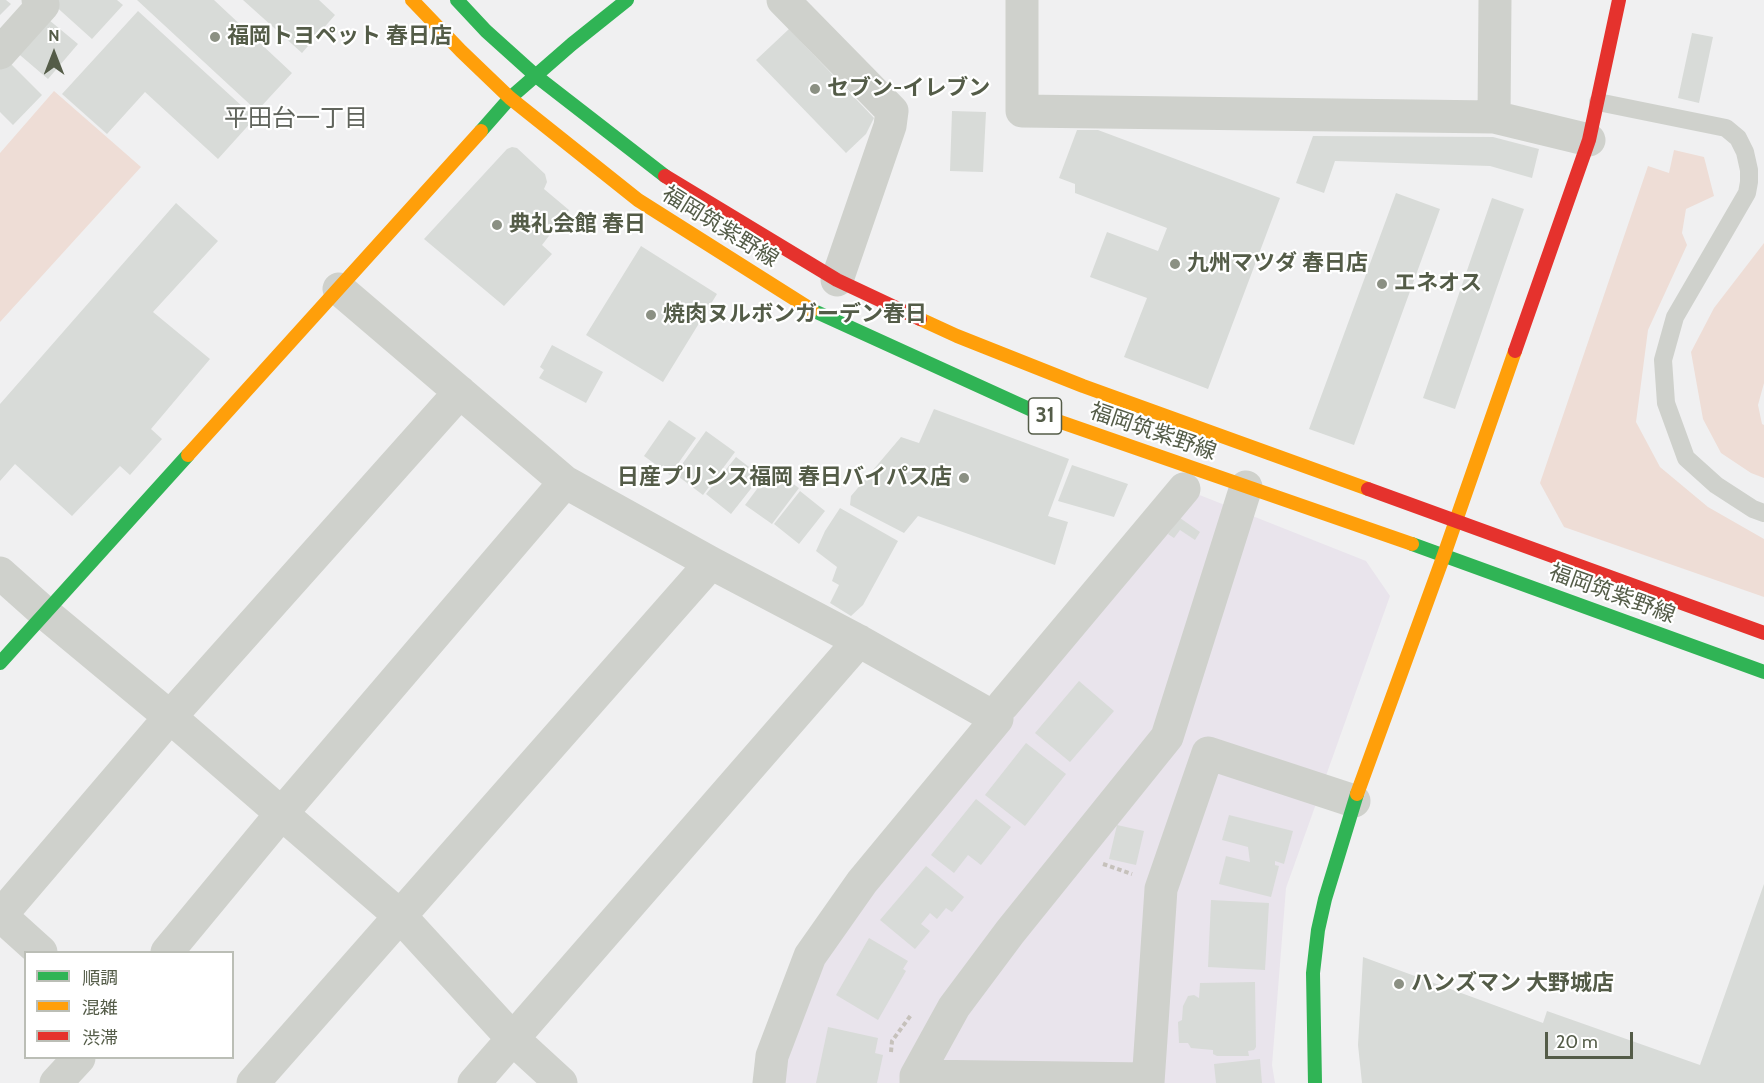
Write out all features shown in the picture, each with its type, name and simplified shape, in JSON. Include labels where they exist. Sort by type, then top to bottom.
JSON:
[{"type":"main road","name":"福岡筑紫野線","points":[[412,0],[510,98],[638,200],[818,314],[1052,419],[1444,555],[1764,672]]},
{"type":"main road","name":"福岡筑紫野線","points":[[457,0],[486,31],[536,76],[668,178],[837,280],[957,336],[1083,386],[1764,633]]},
{"type":"main road","points":[[0,663],[510,98],[627,0]]},
{"type":"main road","points":[[1315,1083],[1313,973],[1318,930],[1325,899],[1354,801],[1444,555],[1589,140],[1619,0]]},
{"type":"street","points":[[0,53],[43,5],[38,0]]},
{"type":"street","points":[[783,0],[892,111],[890,126],[837,280]]},
{"type":"street","points":[[1022,0],[1022,111],[1494,117],[1589,140]]},
{"type":"street","points":[[1494,117],[1495,0]]},
{"type":"street","points":[[339,289],[565,482],[998,719],[862,882],[810,956],[772,1056],[769,1083]]},
{"type":"street","points":[[40,951],[1,915],[170,717],[460,392]]},
{"type":"street","points":[[168,951],[282,813],[565,482]]},
{"type":"street","points":[[1208,753],[1161,889],[1148,1081],[916,1080],[954,1007],[1010,932],[1167,737],[1246,487]]},
{"type":"street","points":[[1003,705],[1184,489]]},
{"type":"street","points":[[253,1083],[711,563]]},
{"type":"street","points":[[0,573],[400,916],[513,1039],[561,1083]]},
{"type":"street","points":[[474,1083],[859,641]]},
{"type":"street","points":[[1167,737],[1208,753],[1354,801]]},
{"type":"street","points":[[56,1083],[78,1059]]},
{"type":"lane","points":[[1598,102],[1726,128],[1738,138],[1745,152],[1749,170],[1747,193],[1675,317],[1663,360],[1666,403],[1686,458],[1716,485],[1764,513]]},
{"type":"path","points":[[1076,850],[1085,858],[1148,880],[1163,882]]},
{"type":"shaded area","points":[[54,91],[141,167],[0,322],[0,153]]},
{"type":"shaded area","points":[[1674,150],[1704,157],[1714,196],[1686,209],[1682,233],[1687,245],[1648,330],[1636,422],[1660,467],[1708,507],[1764,539],[1764,597],[1564,527],[1540,483],[1648,166],[1669,173]]},
{"type":"shaded area","points":[[1764,243],[1764,383],[1758,405],[1764,425],[1764,478],[1751,473],[1721,453],[1703,419],[1691,352],[1714,308]]},
{"type":"shaded area","points":[[1192,492],[1366,561],[1390,596],[1286,888],[1272,1065],[1275,1083],[778,1083],[819,960]]},
{"type":"building","points":[[0,0],[6,0],[11,4],[0,15]]},
{"type":"building","points":[[54,0],[117,0],[123,5],[92,39],[52,3]]},
{"type":"building","name":"福岡トヨペット 春日店","points":[[137,0],[214,0],[292,73],[257,111]]},
{"type":"building","name":"福岡トヨペット 春日店","points":[[243,0],[319,0],[335,15],[302,53]]},
{"type":"building","points":[[138,11],[255,118],[218,159],[145,92],[107,134],[62,94]]},
{"type":"building","points":[[43,15],[78,44],[48,79],[14,50]]},
{"type":"building","name":"セブン-イレブン","points":[[789,29],[874,118],[866,134],[846,153],[756,60]]},
{"type":"building","points":[[1692,33],[1713,37],[1699,103],[1678,98]]},
{"type":"building","points":[[7,60],[42,95],[13,125],[0,112],[0,67]]},
{"type":"building","points":[[952,111],[986,112],[983,172],[950,171]]},
{"type":"building","name":"九州マツダ 春日店","points":[[1077,130],[1098,130],[1280,198],[1208,389],[1124,357],[1147,298],[1090,277],[1107,232],[1158,251],[1167,228],[1075,193],[1075,184],[1059,178]]},
{"type":"building","points":[[1313,136],[1493,137],[1539,149],[1532,178],[1490,166],[1335,161],[1324,193],[1296,183]]},
{"type":"building","name":"典礼会館 春日","points":[[517,148],[545,174],[547,182],[544,189],[569,210],[542,245],[552,254],[504,306],[424,239],[507,149]]},
{"type":"building","points":[[1396,193],[1440,209],[1354,445],[1309,429]]},
{"type":"building","points":[[1492,198],[1524,209],[1455,409],[1423,398]]},
{"type":"building","points":[[176,203],[218,241],[153,312],[210,359],[151,429],[162,439],[130,475],[120,466],[72,516],[15,464],[0,481],[0,404]]},
{"type":"building","name":"焼肉ヌルボンガーデン春日","points":[[641,246],[717,294],[663,382],[586,335]]},
{"type":"building","points":[[552,345],[603,372],[586,403],[539,378],[544,370],[540,367]]},
{"type":"building","name":"日産プリンス福岡 春日バイパス店","points":[[934,409],[1069,459],[1048,516],[1068,522],[1055,565],[918,516],[904,533],[850,505],[851,496],[901,437],[919,443]]},
{"type":"building","points":[[669,420],[696,438],[670,475],[644,456]]},
{"type":"building","points":[[706,431],[735,452],[703,495],[675,474]]},
{"type":"building","points":[[736,457],[761,476],[731,514],[706,494]]},
{"type":"building","points":[[1072,465],[1128,484],[1114,517],[1058,501]]},
{"type":"building","points":[[772,469],[799,488],[772,524],[745,505]]},
{"type":"building","points":[[800,491],[825,511],[799,544],[774,524]]},
{"type":"building","points":[[840,508],[898,541],[863,605],[851,616],[830,603],[839,585],[832,581],[837,567],[816,551],[825,531]]},
{"type":"building","points":[[1180,518],[1200,532],[1195,540],[1180,530],[1174,538],[1168,534]]},
{"type":"building","points":[[1079,681],[1114,711],[1070,762],[1035,733]]},
{"type":"building","points":[[1026,743],[1066,774],[1025,826],[985,795]]},
{"type":"building","points":[[976,799],[1011,827],[981,865],[968,855],[954,873],[931,855]]},
{"type":"building","points":[[1229,815],[1293,831],[1284,864],[1275,861],[1275,865],[1279,866],[1271,897],[1219,884],[1226,856],[1250,862],[1248,847],[1222,840]]},
{"type":"building","points":[[1117,825],[1144,831],[1136,865],[1109,859]]},
{"type":"building","points":[[926,866],[964,897],[952,912],[946,908],[937,919],[930,913],[921,924],[930,931],[915,949],[880,920]]},
{"type":"building","name":"ハンズマン 大野城店","points":[[1764,884],[1764,1083],[1362,1083],[1358,1045],[1363,957],[1543,1023],[1547,1011],[1700,1065]]},
{"type":"building","points":[[1211,900],[1269,903],[1265,970],[1208,967]]},
{"type":"building","points":[[869,938],[908,961],[903,969],[906,971],[878,1020],[836,995]]},
{"type":"building","points":[[1255,982],[1256,1047],[1248,1051],[1249,1056],[1217,1056],[1213,1054],[1213,1050],[1191,1048],[1188,1043],[1179,1043],[1178,1022],[1182,1020],[1183,1006],[1188,996],[1194,995],[1199,998],[1200,983]]},
{"type":"building","points":[[828,1027],[878,1038],[875,1053],[883,1055],[877,1083],[816,1083]]},
{"type":"building","points":[[1260,1059],[1262,1083],[1216,1083],[1214,1064]]},
{"type":"traffic: fast","points":[[457,0],[486,31],[536,76],[665,176]]},
{"type":"traffic: fast","points":[[481,131],[510,98],[627,0]]},
{"type":"traffic: fast","points":[[812,310],[1036,412]]},
{"type":"traffic: fast","points":[[0,663],[188,455]]},
{"type":"traffic: fast","points":[[1412,544],[1764,672]]},
{"type":"traffic: fast","points":[[1315,1083],[1313,973],[1318,930],[1325,899],[1357,794]]},
{"type":"traffic: slow","points":[[412,0],[510,98],[638,200],[812,310]]},
{"type":"traffic: slow","points":[[188,455],[481,131]]},
{"type":"traffic: slow","points":[[920,319],[1083,386],[1368,489]]},
{"type":"traffic: slow","points":[[1357,794],[1515,351]]},
{"type":"traffic: slow","points":[[1036,412],[1412,544]]},
{"type":"traffic: jam","points":[[1515,351],[1589,140],[1619,0]]},
{"type":"traffic: jam","points":[[665,176],[837,280],[920,319]]},
{"type":"traffic: jam","points":[[1368,489],[1764,633]]},
{"type":"place","name":"福岡トヨペット 春日店","points":[[215,37]]},
{"type":"place","name":"セブン-イレブン","points":[[815,89]]},
{"type":"place","name":"典礼会館 春日","points":[[497,225]]},
{"type":"place","name":"九州マツダ 春日店","points":[[1175,264]]},
{"type":"place","name":"エネオス","points":[[1382,284]]},
{"type":"place","name":"焼肉ヌルボンガーデン春日","points":[[651,315]]},
{"type":"place","name":"日産プリンス福岡 春日バイパス店","points":[[964,478]]},
{"type":"place","name":"ハンズマン 大野城店","points":[[1399,984]]},
{"type":"district","name":"平田台一丁目","points":[[296,119]]}]
